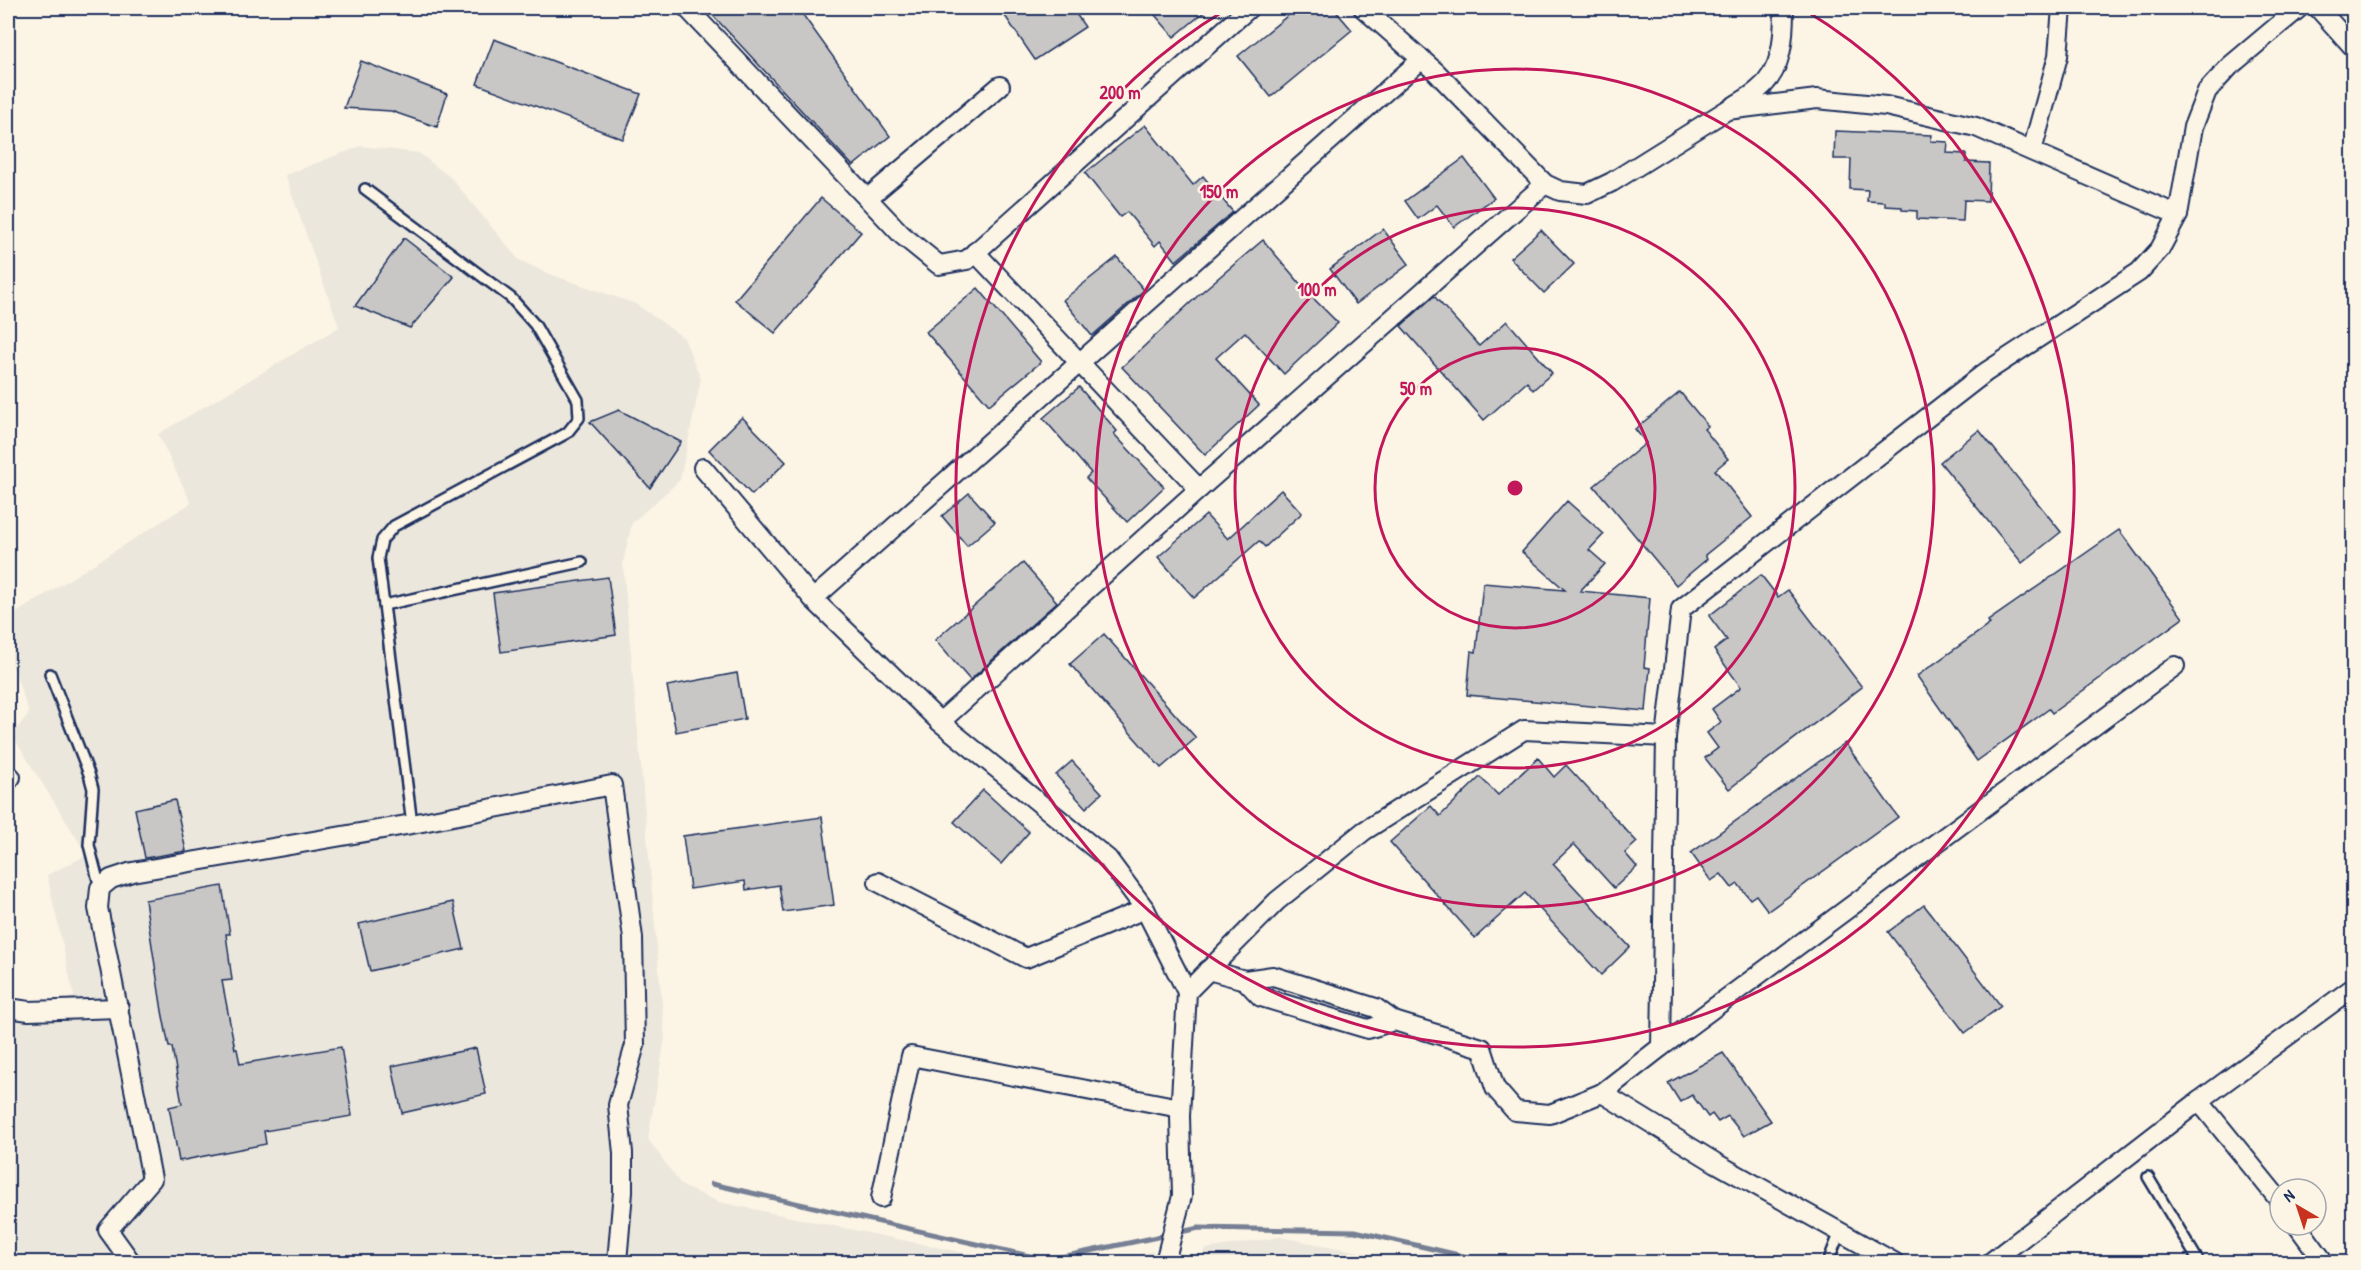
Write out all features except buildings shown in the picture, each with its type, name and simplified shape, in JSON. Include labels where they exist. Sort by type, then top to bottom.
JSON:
[{"type":"street","points":[[687,8],[902,235],[939,265],[967,261],[1249,8]]},
{"type":"street","points":[[1363,8],[1422,59],[1545,184],[1560,191],[1587,194],[1612,182],[1760,89],[1778,63],[1784,35],[1784,8]]},
{"type":"street","points":[[2032,152],[2058,56],[2062,8]]},
{"type":"street","points":[[1661,1047],[1666,737],[1681,609],[1986,372],[2139,272],[2160,249],[2178,215],[2193,127],[2207,91],[2229,66],[2299,8]]},
{"type":"street","points":[[2318,8],[2354,48]]},
{"type":"street","points":[[813,599],[1422,59]]},
{"type":"street","points":[[868,198],[1000,86]]},
{"type":"street","points":[[1726,110],[1817,99],[1886,106],[1976,127],[2178,215]]},
{"type":"street","points":[[940,723],[1199,489],[1545,184]]},
{"type":"street","points":[[975,252],[1199,489]]},
{"type":"street","points":[[704,468],[813,599],[940,723],[1107,859],[1145,909],[1187,992],[1180,1108],[1182,1196],[1167,1257]]},
{"type":"street","points":[[1208,970],[1245,980],[1261,997],[1368,1029],[1394,1021],[1482,1048],[1495,1088],[1515,1111],[1550,1114],[1602,1093],[2175,666]]},
{"type":"street","points":[[1187,992],[1277,901],[1364,831],[1524,730],[1666,737]]},
{"type":"street","points":[[131,1263],[108,1230],[152,1179],[98,908],[100,888],[111,879],[132,872],[412,824],[612,785],[633,938],[636,1045],[618,1105],[623,1153],[623,1192],[617,1263]]},
{"type":"street","points":[[878,882],[1026,958],[1145,909]]},
{"type":"street","points":[[1991,1263],[2199,1101],[2354,987]]},
{"type":"street","points":[[8,1008],[47,1011],[119,1008]]},
{"type":"street","points":[[881,1198],[911,1056],[1180,1108]]},
{"type":"street","points":[[1602,1093],[1716,1163],[1894,1263]]},
{"type":"street","points":[[2199,1101],[2268,1187]]},
{"type":"street","points":[[2306,1237],[2324,1263]]},
{"type":"lane","points":[[365,189],[511,298],[535,326],[578,400],[579,418],[567,433],[394,526],[382,540],[378,558],[412,824]]},
{"type":"lane","points":[[384,605],[582,562]]},
{"type":"lane","points":[[50,674],[93,789],[89,845],[100,888]]},
{"type":"lane","points":[[2148,1178],[2199,1263]]},
{"type":"lane","points":[[1828,1263],[1840,1232]]},
{"type":"shaded area","points":[[361,146],[419,153],[451,178],[519,260],[547,273],[636,304],[684,338],[701,379],[680,480],[632,523],[623,563],[665,1038],[648,1139],[682,1186],[719,1202],[1008,1262],[8,1262],[8,1012],[74,997],[47,875],[87,855],[12,735],[29,713],[8,652],[8,618],[191,503],[158,434],[339,327],[285,175]]},
{"type":"shaded area","points":[[1280,1237],[1413,1262],[1198,1262],[1205,1249]]},
{"type":"shaded area","points":[[1154,1251],[1148,1262],[1106,1262]]},
{"type":"waterway","points":[[712,1184],[1047,1260],[1167,1235]]},
{"type":"waterway","points":[[1176,1233],[1199,1228],[1355,1231],[1489,1262]]}]
